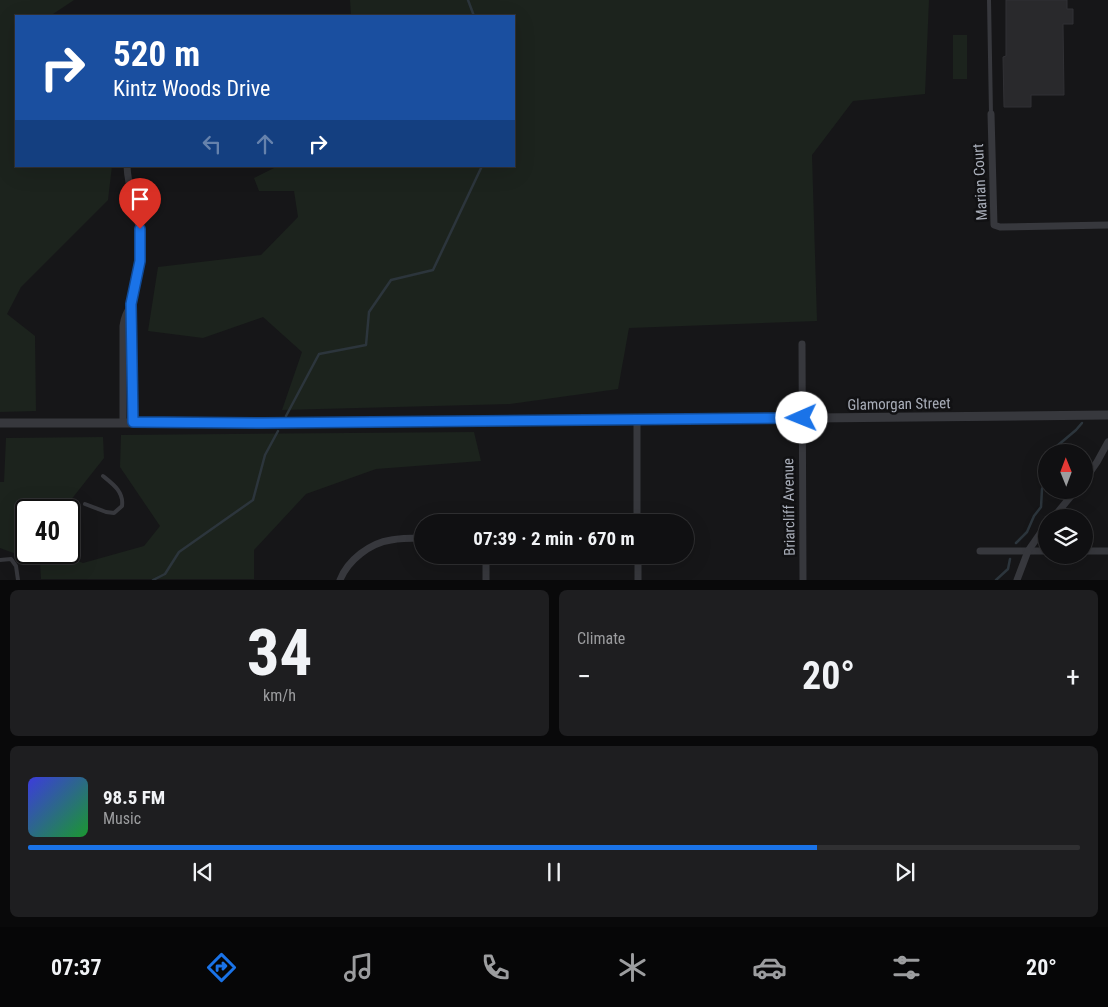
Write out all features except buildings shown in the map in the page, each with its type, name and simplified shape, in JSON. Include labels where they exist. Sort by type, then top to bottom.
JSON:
[{"type":"street","name":"Marian Court","points":[[992,114],[994,225],[1000,227],[1108,225]]},
{"type":"street","points":[[122,422],[124,316],[131,304],[141,248],[140,229],[129,192],[126,167]]},
{"type":"street","points":[[131,304],[133,422]]},
{"type":"street","name":"Briarcliff Avenue","points":[[802,344],[803,580]]},
{"type":"street","points":[[122,360],[131,360]]},
{"type":"street","name":"Glamorgan Street","points":[[0,424],[1108,415]]},
{"type":"street","points":[[637,420],[637,514]]},
{"type":"street","points":[[1093,468],[1108,442]]},
{"type":"street","points":[[1060,509],[1068,499]]},
{"type":"street","points":[[1017,580],[1028,551],[1038,537]]},
{"type":"street","points":[[340,580],[348,566],[357,557],[378,544],[396,539],[414,538]]},
{"type":"street","points":[[980,551],[1038,551]]},
{"type":"street","points":[[1093,551],[1108,551]]},
{"type":"street","points":[[486,564],[486,580]]},
{"type":"street","points":[[638,564],[638,580]]},
{"type":"lane","points":[[989,0],[992,114]]},
{"type":"lane","points":[[85,504],[114,513],[122,506],[123,500],[119,493],[103,476]]},
{"type":"lane","points":[[0,560],[11,559],[16,566],[18,580]]},
{"type":"shaded area","points":[[0,0],[74,0],[52,15],[15,15],[15,167],[112,167],[108,200],[21,287],[7,314],[35,336],[36,411],[0,412]]},
{"type":"shaded area","points":[[350,0],[929,0],[925,94],[853,101],[812,155],[817,321],[629,328],[618,389],[510,404],[282,410],[302,352],[263,317],[203,338],[148,331],[158,267],[261,255],[298,217],[294,191],[259,191],[254,178],[274,167],[515,167],[515,15],[351,15]]},
{"type":"shaded area","points":[[953,35],[967,35],[967,79],[953,79]]},
{"type":"shaded area","points":[[474,432],[481,461],[376,469],[306,494],[254,550],[254,579],[41,579],[40,564],[80,564],[80,562],[83,563],[144,546],[160,526],[120,467],[121,435]]},
{"type":"shaded area","points":[[103,437],[104,458],[72,499],[15,499],[15,554],[0,548],[0,482],[4,482],[6,438]]},
{"type":"waterway","points":[[468,0],[474,15]]},
{"type":"waterway","points":[[286,416],[319,354],[366,345],[369,312],[391,280],[433,270],[482,167]]},
{"type":"waterway","points":[[1059,444],[1082,423]]},
{"type":"waterway","points":[[153,580],[165,574],[179,552],[253,500],[265,455],[278,431]]},
{"type":"waterway","points":[[1016,543],[1027,532],[1034,516],[1041,507],[1041,499]]},
{"type":"waterway","points":[[996,580],[1008,569],[1010,559]]},
{"type":"route","points":[[140,229],[140,261],[131,304],[133,422],[263,423],[802,418]]}]
